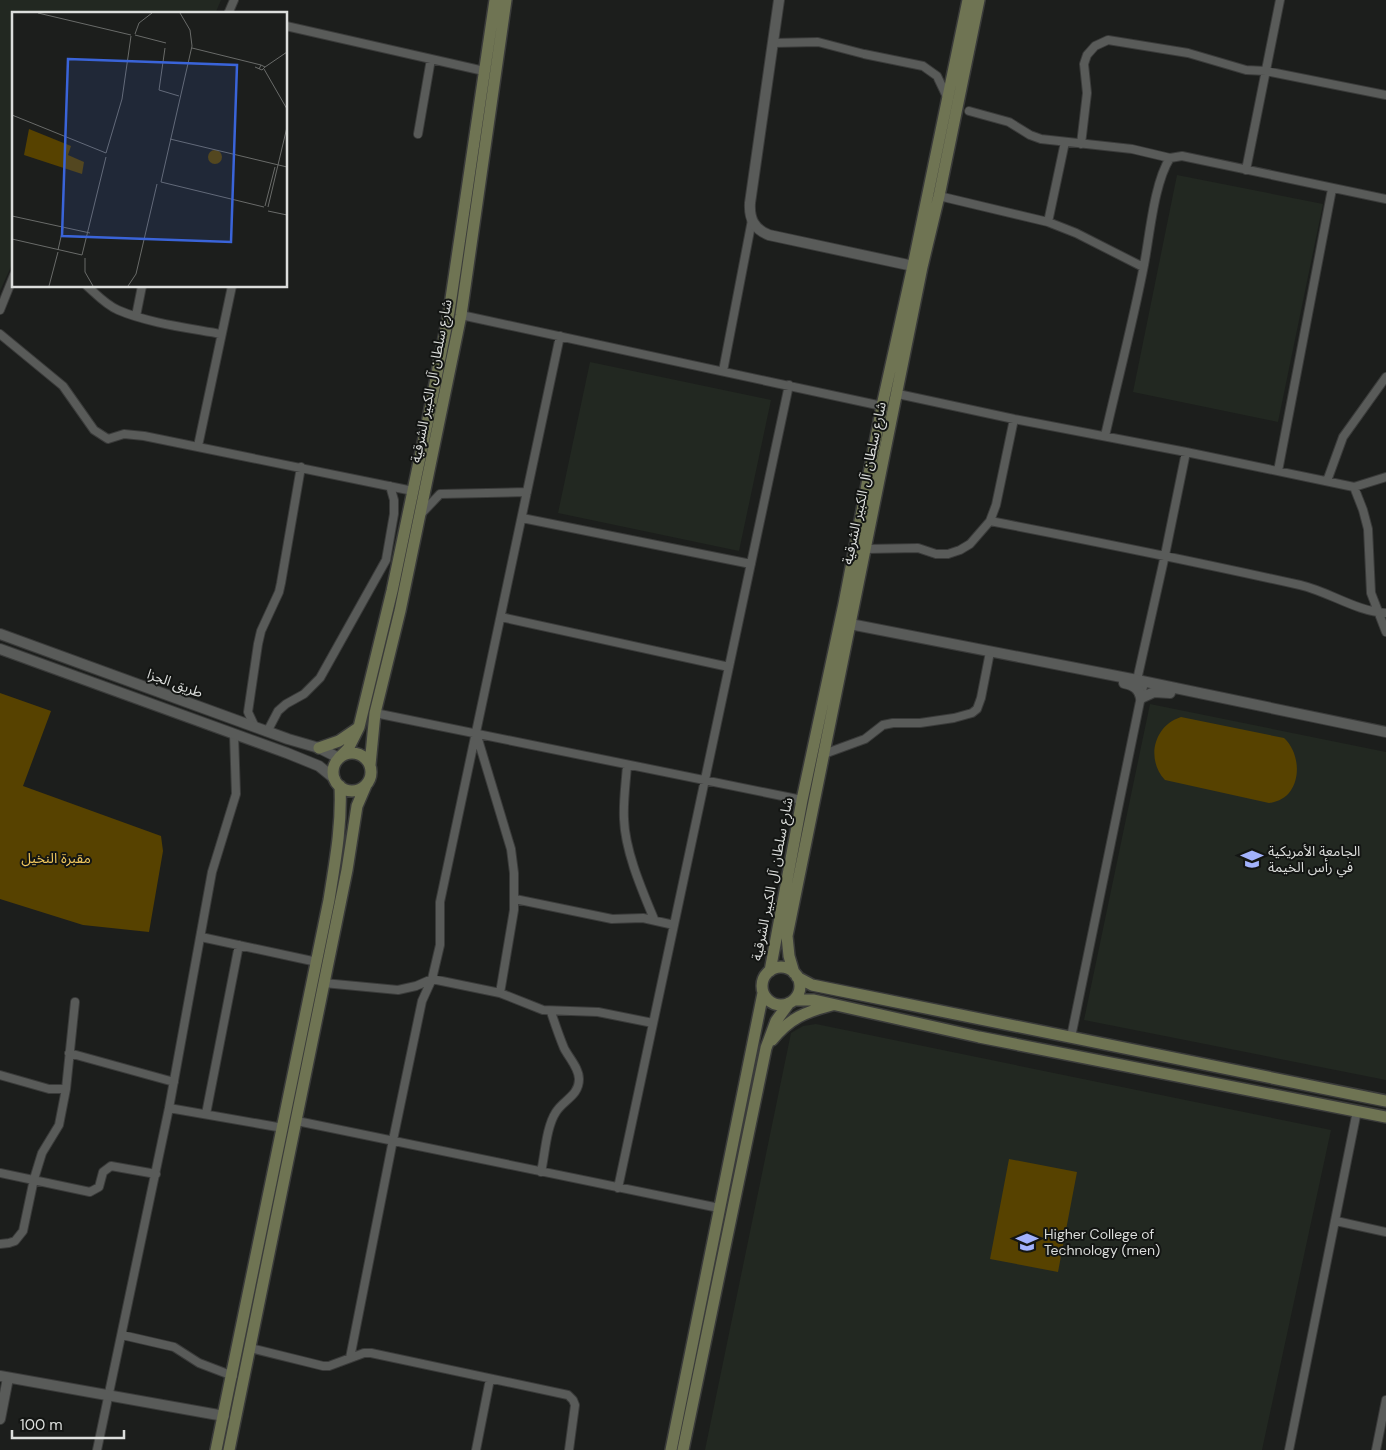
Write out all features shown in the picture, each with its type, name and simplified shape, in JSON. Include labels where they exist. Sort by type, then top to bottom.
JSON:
[{"type":"main road","name":"شارع سلطان آل الكبير الشرقية","points":[[339,758],[348,749],[360,726],[392,591],[413,491],[449,312],[495,0]]},
{"type":"main road","name":"شارع سلطان آل الكبير الشرقية","points":[[370,765],[375,713],[400,612],[460,315],[506,0]]},
{"type":"main road","name":"شارع سلطان آل الكبير الشرقية","points":[[770,971],[802,800],[844,604],[882,406],[914,266],[968,0]]},
{"type":"main road","name":"شارع سلطان آل الكبير الشرقية","points":[[796,975],[789,956],[788,936],[922,267],[939,196],[979,0]]},
{"type":"main road","points":[[319,748],[339,742],[360,726]]},
{"type":"main road","points":[[216,1450],[233,1376],[317,962],[339,833],[341,808],[338,782],[334,768],[339,758],[350,753],[358,754],[365,758],[370,765],[370,778],[357,806],[348,870],[229,1450]]},
{"type":"main road","points":[[338,782],[344,789],[354,790],[366,785]]},
{"type":"main road","points":[[671,1450],[763,994],[762,981],[770,971],[782,967],[812,985],[1386,1101]]},
{"type":"main road","points":[[683,1450],[766,1048],[776,1021],[799,989],[796,975]]},
{"type":"main road","points":[[763,994],[766,999],[777,1005],[814,1000],[979,1037],[1386,1116]]},
{"type":"main road","points":[[766,1048],[780,1030],[793,1019],[808,1012],[834,1005]]},
{"type":"street","points":[[229,12],[234,0]]},
{"type":"street","points":[[779,0],[750,203],[750,211],[755,226],[761,232],[769,235],[914,266]]},
{"type":"street","points":[[1246,170],[1280,0]]},
{"type":"street","points":[[288,26],[484,71]]},
{"type":"street","points":[[1081,144],[1086,93],[1084,64],[1087,55],[1095,46],[1108,40],[1188,53],[1240,68],[1266,71],[1386,95]]},
{"type":"street","points":[[773,43],[818,42],[923,66],[937,76],[948,99]]},
{"type":"street","points":[[418,134],[431,59]]},
{"type":"street","points":[[969,111],[1009,122],[1030,135],[1042,139],[1132,149],[1170,158],[1182,156],[1386,199]]},
{"type":"street","points":[[1048,222],[1065,142]]},
{"type":"street","points":[[1105,436],[1143,267],[1159,184],[1163,169],[1170,158]]},
{"type":"street","points":[[1278,471],[1332,189]]},
{"type":"street","points":[[939,196],[1048,222],[1076,233],[1143,267]]},
{"type":"street","points":[[723,371],[752,220]]},
{"type":"street","points":[[0,310],[12,280]]},
{"type":"street","points":[[90,288],[110,305],[136,316],[221,334]]},
{"type":"street","points":[[136,316],[142,288]]},
{"type":"street","points":[[198,446],[232,288]]},
{"type":"street","points":[[460,315],[882,406]]},
{"type":"street","points":[[0,334],[63,386],[94,430],[108,439],[124,434],[133,434],[413,491]]},
{"type":"street","points":[[350,1358],[422,1001],[432,979],[440,945],[440,902],[560,336]]},
{"type":"street","points":[[1327,481],[1343,437],[1386,378]]},
{"type":"street","points":[[618,1188],[789,385]]},
{"type":"street","points":[[898,394],[1354,487],[1386,477]]},
{"type":"street","points":[[866,549],[918,548],[936,554],[948,554],[970,544],[990,521],[996,506],[1014,419]]},
{"type":"street","points":[[1071,1037],[1141,698],[1141,681],[1186,452]]},
{"type":"street","points":[[255,727],[248,712],[261,630],[279,592],[301,468]]},
{"type":"street","points":[[427,480],[440,494]]},
{"type":"street","points":[[268,732],[278,711],[304,694],[320,678],[386,560],[394,514],[394,500],[390,486]]},
{"type":"street","points":[[1354,487],[1368,529],[1371,593],[1386,632]]},
{"type":"street","points":[[420,515],[440,494],[527,492]]},
{"type":"street","points":[[522,518],[751,564]]},
{"type":"street","points":[[990,521],[1165,555],[1309,587],[1353,606],[1386,613]]},
{"type":"street","points":[[501,617],[729,667]]},
{"type":"street","points":[[850,624],[1141,681],[1386,732]]},
{"type":"street","name":"طريق الجزا","points":[[0,634],[268,732],[319,748],[339,758]]},
{"type":"street","name":"طريق الجزا","points":[[0,649],[319,766],[338,782]]},
{"type":"street","points":[[824,754],[864,739],[883,725],[920,723],[954,718],[972,713],[977,709],[982,698],[990,652]]},
{"type":"street","points":[[37,663],[104,684],[111,683],[108,673]]},
{"type":"street","points":[[1101,673],[1114,680],[1134,686],[1139,691],[1141,698]]},
{"type":"street","points":[[1141,698],[1158,691],[1184,695],[1201,694]]},
{"type":"street","points":[[235,720],[248,712]]},
{"type":"street","points":[[375,713],[802,800]]},
{"type":"street","points":[[97,1450],[156,1174],[212,872],[236,794],[234,734]]},
{"type":"street","points":[[476,734],[510,849],[514,873],[515,899],[513,921],[500,993]]},
{"type":"street","points":[[627,765],[624,807],[626,835],[636,872],[654,919]]},
{"type":"street","points":[[515,899],[612,919],[654,919],[674,925]]},
{"type":"street","points":[[201,937],[317,962]]},
{"type":"street","points":[[206,1114],[239,945]]},
{"type":"street","points":[[324,983],[398,990],[416,986],[432,979],[500,993],[551,1012],[582,1010],[653,1023]]},
{"type":"street","points":[[0,1244],[9,1244],[23,1231],[42,1152],[59,1126],[66,1089],[75,1002]]},
{"type":"street","points":[[541,1172],[553,1117],[556,1111],[574,1094],[579,1080],[577,1070],[563,1046],[551,1012]]},
{"type":"street","points":[[69,1054],[174,1082]]},
{"type":"street","points":[[0,1075],[49,1089],[66,1089]]},
{"type":"street","points":[[169,1108],[283,1128]]},
{"type":"street","points":[[1289,1450],[1357,1110]]},
{"type":"street","points":[[297,1121],[719,1208]]},
{"type":"street","points":[[0,1173],[90,1192],[99,1188],[103,1172],[111,1166],[156,1174]]},
{"type":"street","points":[[1336,1222],[1386,1232]]},
{"type":"street","points":[[122,1335],[174,1347],[199,1363],[233,1376]]},
{"type":"street","points":[[250,1348],[323,1366],[329,1366],[364,1353],[371,1353],[568,1395],[575,1405],[569,1450]]},
{"type":"street","points":[[0,1418],[4,1377],[224,1416]]},
{"type":"street","points":[[476,1450],[490,1378]]},
{"type":"street","points":[[1376,1450],[1386,1400]]},
{"type":"shaded area","points":[[0,0],[221,0],[216,12],[12,12],[12,264],[0,291]]},
{"type":"shaded area","points":[[1177,175],[1323,204],[1278,422],[1133,392]]},
{"type":"shaded area","points":[[590,362],[771,400],[739,551],[558,513]]},
{"type":"shaded area","name":"الجامعة الأمريكية في رأس الخيمة","points":[[1150,704],[1386,752],[1386,1080],[1084,1020]]},
{"type":"shaded area","name":"Higher College of Technology (men)","points":[[816,1024],[1331,1130],[1262,1450],[705,1450],[791,1033],[803,1026]]},
{"type":"green space","name":"مقبرة النخيل","points":[[0,693],[51,711],[23,786],[161,836],[163,851],[149,932],[83,925],[0,899]]},
{"type":"green space","points":[[1181,717],[1284,738],[1295,755],[1297,766],[1294,786],[1280,800],[1269,803],[1165,780],[1159,772],[1156,763],[1154,754],[1155,744],[1164,728],[1171,721]]},
{"type":"green space","points":[[1009,1159],[1077,1172],[1058,1272],[990,1259]]},
{"type":"place","name":"الجامعة الأمريكية في رأس الخيمة","points":[[1252,859]]},
{"type":"place","name":"Higher College of Technology (men)","points":[[1027,1242]]}]
